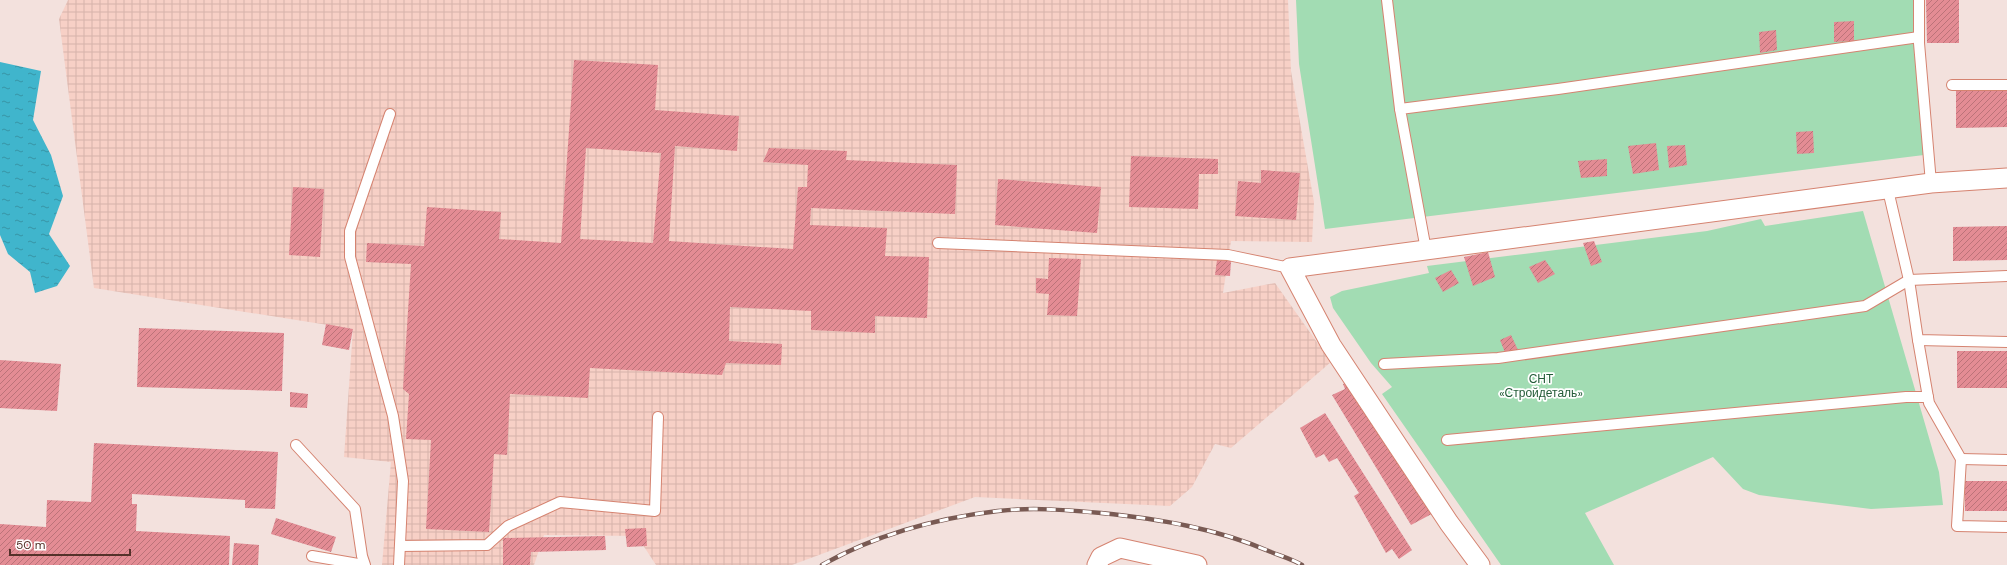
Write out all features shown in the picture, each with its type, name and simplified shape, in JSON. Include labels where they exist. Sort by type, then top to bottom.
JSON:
[{"type":"street","points":[[1480,565],[1448,523],[1331,345],[1290,268],[1888,190],[1931,183],[2007,178]]},
{"type":"street","points":[[1096,565],[1101,557],[1120,548],[1197,565]]},
{"type":"lane","points":[[1387,0],[1400,109],[1426,250]]},
{"type":"lane","points":[[1919,0],[1919,37],[1931,183]]},
{"type":"lane","points":[[1400,109],[1558,89],[1919,37]]},
{"type":"lane","points":[[1952,85],[2007,85]]},
{"type":"lane","points":[[390,114],[350,231],[350,257],[393,416],[403,481],[399,565]]},
{"type":"lane","points":[[1888,190],[1909,280],[1929,403],[1961,460],[1956,526],[2007,527]]},
{"type":"lane","points":[[938,243],[1228,255],[1290,268]]},
{"type":"lane","points":[[1384,364],[1498,358],[1865,306],[1909,280],[2007,276]]},
{"type":"lane","points":[[1918,340],[2007,342]]},
{"type":"lane","points":[[1448,440],[1890,399],[1928,397]]},
{"type":"lane","points":[[400,546],[487,545],[508,526],[560,502],[655,511],[658,417]]},
{"type":"lane","points":[[296,445],[355,509],[364,565],[312,556]]},
{"type":"lane","points":[[1961,460],[2007,460]]},
{"type":"shaded area","points":[[68,0],[1288,0],[1291,71],[1314,202],[1312,242],[1231,241],[1223,293],[1275,283],[1331,362],[1231,448],[1215,444],[1192,487],[1170,506],[975,497],[792,565],[656,565],[637,536],[544,535],[534,565],[382,565],[391,462],[344,457],[353,329],[94,288],[59,19]]},
{"type":"green space","points":[[1296,0],[1914,0],[1914,47],[1924,155],[1325,229],[1299,64]]},
{"type":"green space","name":"СНТ «Стройдеталь»","points":[[1863,211],[1939,472],[1943,505],[1871,509],[1759,495],[1743,489],[1713,457],[1585,513],[1614,565],[1501,565],[1382,394],[1392,387],[1371,363],[1333,308],[1330,297],[1342,291],[1429,273],[1427,266],[1707,231],[1761,219],[1765,226]]},
{"type":"water","points":[[0,62],[41,71],[33,120],[51,155],[63,196],[49,234],[70,266],[57,286],[35,293],[30,272],[8,254],[0,235]]},
{"type":"building","points":[[1926,0],[1959,0],[1959,43],[1927,43]]},
{"type":"building","points":[[1854,21],[1854,41],[1834,42],[1834,22]]},
{"type":"building","points":[[1776,30],[1777,50],[1760,53],[1759,32]]},
{"type":"building","points":[[574,60],[658,65],[655,110],[739,116],[737,151],[675,146],[669,241],[793,249],[798,187],[807,187],[808,165],[763,162],[769,148],[847,151],[846,160],[957,165],[955,214],[811,208],[810,225],[887,228],[885,256],[929,257],[927,318],[875,316],[875,333],[811,330],[811,311],[730,307],[729,341],[782,344],[781,365],[726,363],[722,375],[590,368],[588,398],[510,394],[507,455],[494,454],[489,532],[426,529],[431,440],[406,439],[409,394],[403,389],[411,264],[366,262],[367,243],[424,246],[427,207],[501,212],[499,239],[561,243]],"holes":[[[586,148],[661,153],[653,243],[580,239]]]},
{"type":"building","points":[[2007,89],[2007,127],[1956,128],[1956,90]]},
{"type":"building","points":[[1813,131],[1814,153],[1797,154],[1796,132]]},
{"type":"building","points":[[1656,143],[1659,170],[1633,174],[1628,146]]},
{"type":"building","points":[[1685,145],[1687,165],[1669,168],[1667,146]]},
{"type":"building","points":[[1131,156],[1218,159],[1218,174],[1199,174],[1198,209],[1129,207]]},
{"type":"building","points":[[1607,159],[1607,176],[1581,178],[1578,161]]},
{"type":"building","points":[[1261,170],[1300,173],[1296,220],[1235,216],[1238,181],[1261,183]]},
{"type":"building","points":[[998,179],[1101,187],[1097,233],[995,225]]},
{"type":"building","points":[[293,187],[324,189],[320,257],[289,255]]},
{"type":"building","points":[[2007,226],[2007,260],[1953,261],[1953,227]]},
{"type":"building","points":[[1594,241],[1602,262],[1591,266],[1583,243]]},
{"type":"building","points":[[1488,252],[1495,277],[1473,286],[1464,257]]},
{"type":"building","points":[[1049,258],[1081,259],[1077,316],[1047,315],[1049,294],[1036,293],[1036,278],[1048,279]]},
{"type":"building","points":[[1217,260],[1231,261],[1230,276],[1215,275]]},
{"type":"building","points":[[1545,260],[1555,274],[1538,283],[1529,267]]},
{"type":"building","points":[[1451,270],[1459,283],[1443,292],[1435,278]]},
{"type":"building","points":[[326,324],[353,329],[349,350],[322,345]]},
{"type":"building","points":[[139,328],[284,333],[282,391],[137,387]]},
{"type":"building","points":[[1511,335],[1518,350],[1506,355],[1500,340]]},
{"type":"building","points":[[1957,351],[2007,351],[2007,388],[1957,388]]},
{"type":"building","points":[[0,360],[61,364],[57,411],[0,408]]},
{"type":"building","points":[[1358,377],[1441,509],[1411,525],[1332,395],[1345,389],[1343,384]]},
{"type":"building","points":[[290,392],[308,394],[307,408],[290,407]]},
{"type":"building","points":[[1325,413],[1412,550],[1399,559],[1392,549],[1386,553],[1354,496],[1359,493],[1337,458],[1329,462],[1324,454],[1316,458],[1300,428]]},
{"type":"building","points":[[94,443],[278,452],[275,509],[245,508],[245,500],[132,494],[132,504],[137,504],[136,531],[230,536],[229,565],[0,565],[0,524],[46,527],[47,500],[91,502]]},
{"type":"building","points":[[1965,481],[2007,481],[2007,511],[1965,511]]},
{"type":"building","points":[[276,518],[336,537],[331,552],[271,534]]},
{"type":"building","points":[[646,528],[647,546],[627,547],[625,529]]},
{"type":"building","points":[[605,536],[606,550],[531,552],[530,565],[503,565],[503,538]]},
{"type":"building","points":[[234,543],[259,545],[258,565],[232,565]]},
{"type":"railway","points":[[822,565],[863,545],[907,529],[930,523],[975,514],[1037,509],[1101,513],[1144,518],[1187,526],[1250,544],[1302,565]]}]
